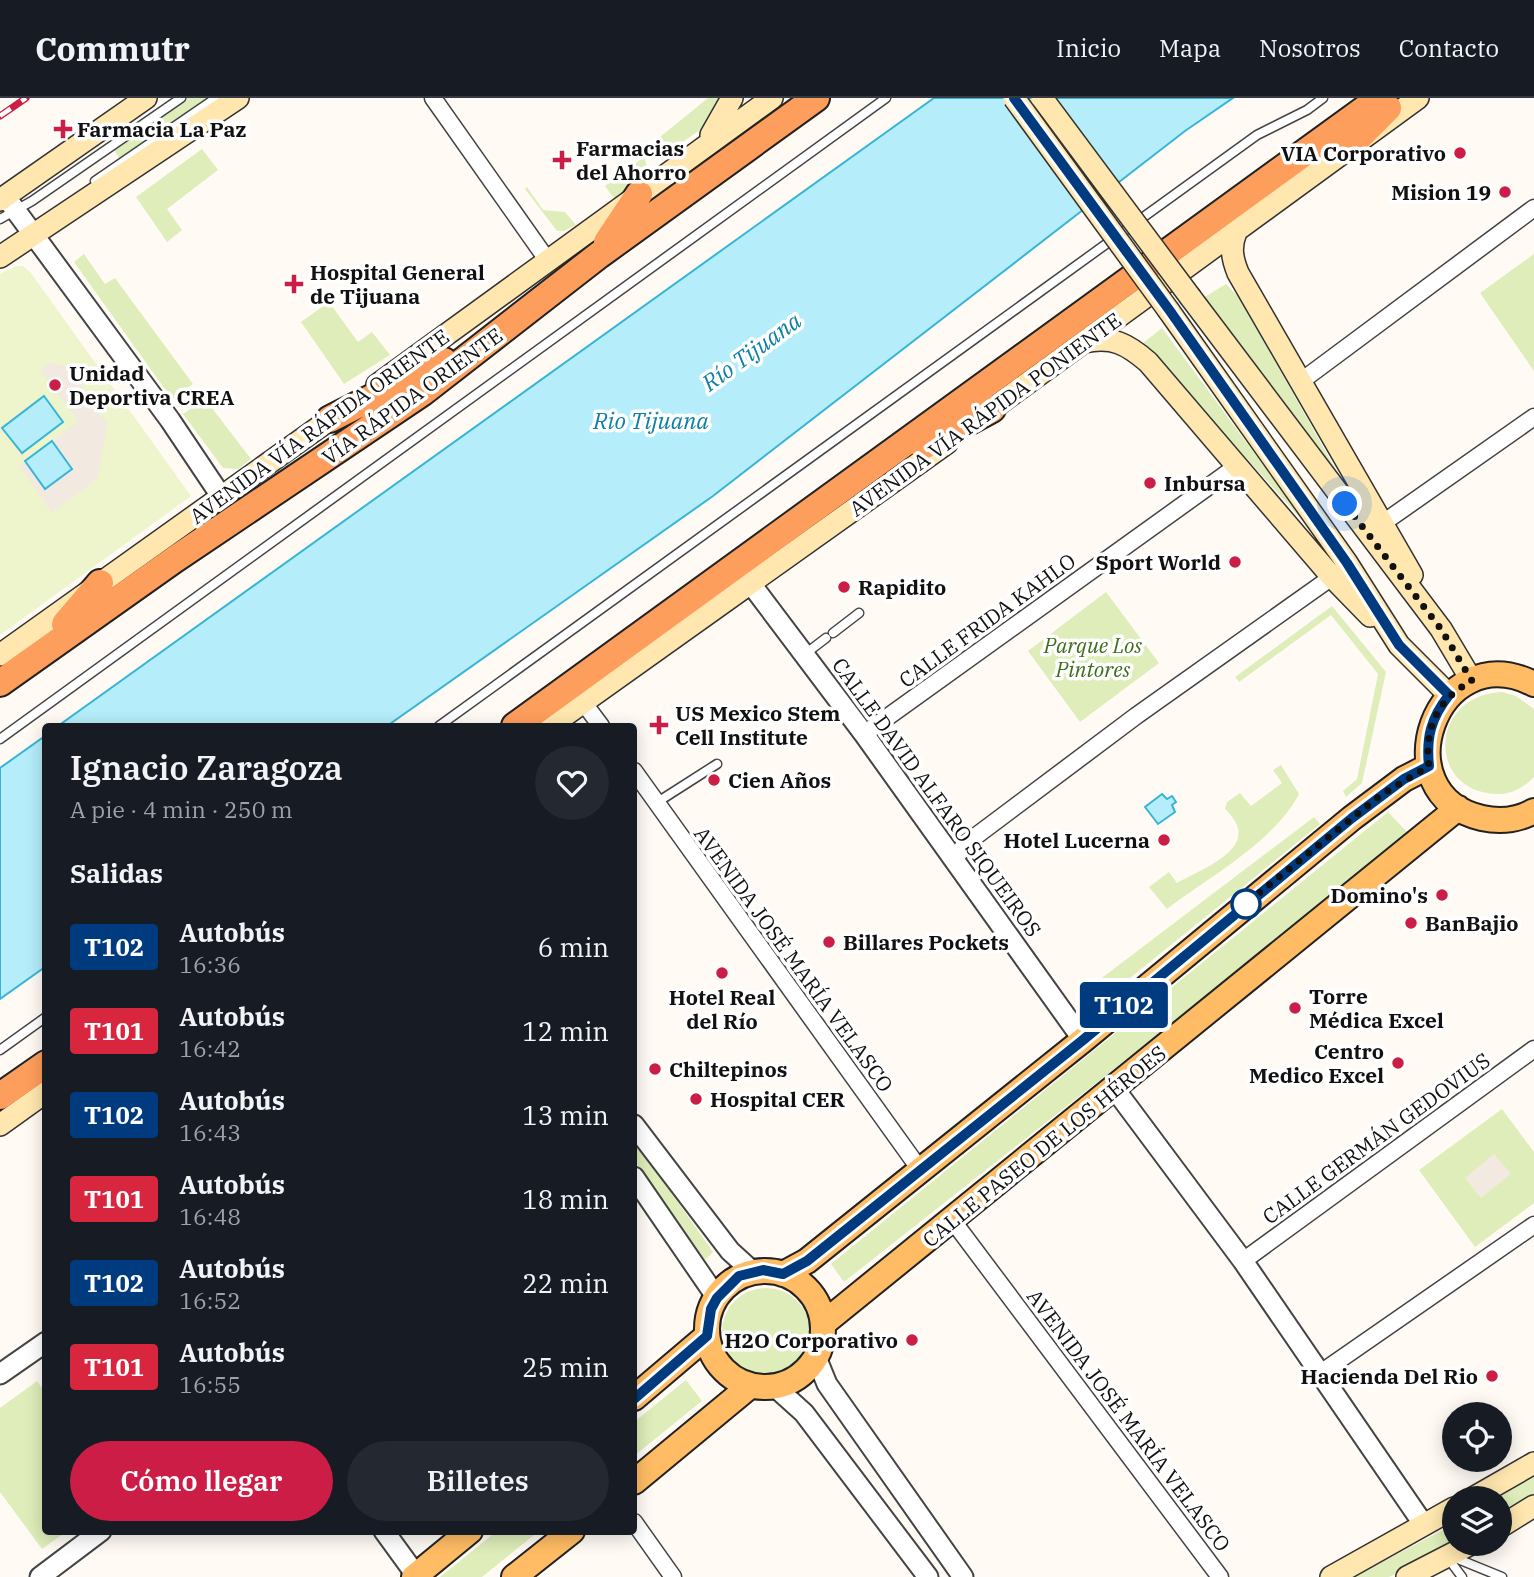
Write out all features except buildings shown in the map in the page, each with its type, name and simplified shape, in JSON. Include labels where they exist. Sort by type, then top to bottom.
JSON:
[{"type":"highway","name":"VÍA RÁPIDA ORIENTE","points":[[4,671],[423,392],[599,255],[816,98]]},
{"type":"highway","name":"AVENIDA VÍA RÁPIDA PONIENTE","points":[[519,723],[1380,98]]},
{"type":"highway","points":[[1350,146],[1398,98]]},
{"type":"highway","points":[[599,255],[639,194]]},
{"type":"highway","points":[[330,419],[496,336]]},
{"type":"highway","points":[[845,487],[992,409]]},
{"type":"highway","points":[[4,671],[50,639],[100,583]]},
{"type":"highway","points":[[0,1096],[42,1067]]},
{"type":"main road","points":[[5,207],[146,98]]},
{"type":"main road","points":[[0,257],[32,232],[238,98]]},
{"type":"main road","points":[[704,145],[733,98]]},
{"type":"main road","name":"AVENIDA VÍA RÁPIDA ORIENTE","points":[[100,583],[772,98]]},
{"type":"main road","points":[[1014,98],[1170,311],[1347,563],[1399,645]]},
{"type":"main road","points":[[1042,98],[1441,629]]},
{"type":"main road","name":"AVENIDA VÍA RÁPIDA PONIENTE","points":[[554,723],[751,584],[1418,98]]},
{"type":"main road","points":[[1236,232],[1232,242],[1232,257],[1238,273],[1472,681]]},
{"type":"main road","points":[[1084,342],[1100,339],[1127,344],[1148,362],[1332,577],[1449,695]]},
{"type":"main road","points":[[1532,817],[1491,821],[1458,808],[1440,789],[1429,766],[1427,747],[1437,710],[1449,695],[1472,681],[1502,675],[1533,683]]},
{"type":"main road","points":[[783,1274],[807,1261],[921,1171],[1352,818],[1404,779],[1429,766]]},
{"type":"main road","name":"CALLE PASEO DE LOS HÉROES","points":[[824,1324],[1458,808]]},
{"type":"main road","points":[[0,1125],[42,1095]]},
{"type":"main road","points":[[637,1480],[762,1386],[790,1381],[816,1357],[823,1340],[824,1324],[809,1293],[783,1274],[752,1271],[726,1286],[717,1298],[711,1309],[707,1336],[719,1366],[762,1386]]},
{"type":"main road","points":[[637,1395],[707,1336]]},
{"type":"main road","points":[[1493,1486],[1534,1462]]},
{"type":"main road","points":[[1512,1520],[1534,1506]]},
{"type":"main road","points":[[1331,1577],[1442,1515]]},
{"type":"main road","points":[[415,1576],[465,1535]]},
{"type":"main road","points":[[514,1577],[567,1535]]},
{"type":"main road","points":[[1407,1577],[1447,1556]]},
{"type":"street","points":[[433,98],[548,261]]},
{"type":"street","points":[[5,207],[32,232],[170,420],[221,496]]},
{"type":"street","points":[[1300,382],[1534,208]]},
{"type":"street","points":[[1383,523],[1534,417]]},
{"type":"street","name":"CALLE FRIDA KAHLO","points":[[864,734],[1237,466]]},
{"type":"street","points":[[955,851],[1125,724],[1332,577]]},
{"type":"street","name":"CALLE DAVID ALFARO SIQUEIROS","points":[[751,584],[955,851],[1083,1040]]},
{"type":"street","points":[[583,702],[599,723]]},
{"type":"street","name":"AVENIDA JOSÉ MARÍA VELASCO","points":[[637,775],[921,1171]]},
{"type":"street","name":"CALLE GERMÁN GEDOVIUS","points":[[1243,1261],[1534,1049]]},
{"type":"street","points":[[1114,1088],[1322,1372],[1424,1525]]},
{"type":"street","points":[[637,1129],[730,1251],[752,1271]]},
{"type":"street","points":[[637,1181],[717,1298]]},
{"type":"street","name":"AVENIDA JOSÉ MARÍA VELASCO","points":[[953,1221],[1220,1577]]},
{"type":"street","points":[[1322,1372],[1534,1225]]},
{"type":"street","points":[[0,1374],[42,1345]]},
{"type":"street","points":[[816,1357],[827,1384],[963,1577]]},
{"type":"street","points":[[762,1386],[804,1413],[928,1577]]},
{"type":"street","points":[[637,1526],[673,1577]]},
{"type":"street","points":[[40,1577],[97,1535]]},
{"type":"street","points":[[387,1535],[415,1576]]},
{"type":"lane","points":[[5,207],[181,98]]},
{"type":"lane","points":[[0,247],[32,232],[216,98]]},
{"type":"lane","points":[[0,739],[887,98]]},
{"type":"lane","points":[[443,723],[1257,135],[1307,110],[1323,98]]},
{"type":"lane","points":[[805,654],[859,613]]},
{"type":"lane","points":[[656,803],[717,764]]},
{"type":"lane","points":[[0,1051],[42,1020]]},
{"type":"lane","points":[[1447,1556],[1462,1577]]},
{"type":"lane","points":[[1447,1556],[1502,1577]]},
{"type":"green space","points":[[173,98],[210,98],[119,158],[109,142]]},
{"type":"green space","points":[[708,98],[724,98],[703,128],[674,148],[661,146],[655,141]]},
{"type":"green space","points":[[202,149],[218,170],[167,209],[182,230],[167,242],[136,197]]},
{"type":"green space","points":[[644,157],[648,170],[645,175],[614,198],[605,186]]},
{"type":"green space","points":[[527,187],[543,210],[565,212],[576,225],[564,231],[557,231],[525,189]]},
{"type":"green space","points":[[84,254],[105,284],[115,278],[193,384],[172,399],[74,262]]},
{"type":"green space","points":[[1534,254],[1534,371],[1480,293]]},
{"type":"green space","name":"Unidad Deportiva CREA","points":[[16,266],[23,266],[30,272],[191,496],[0,635],[0,274]]},
{"type":"green space","points":[[1226,284],[1240,299],[1349,493],[1203,298]]},
{"type":"green space","points":[[329,302],[358,342],[372,332],[390,355],[344,384],[301,322]]},
{"type":"green space","points":[[1162,328],[1311,530],[1143,343]]},
{"type":"green space","points":[[205,399],[251,459],[238,469],[223,468],[183,414]]},
{"type":"green space","name":"Parque Los Pintores","points":[[1106,592],[1159,663],[1080,722],[1028,651]]},
{"type":"green space","points":[[1332,606],[1386,672],[1362,783],[1346,797],[1343,791],[1357,779],[1378,674],[1331,615],[1239,682],[1235,677]]},
{"type":"green space","points":[[1502,692],[1516,696],[1534,709],[1534,777],[1517,790],[1496,794],[1473,789],[1457,777],[1448,761],[1445,743],[1450,725],[1460,709],[1478,697]]},
{"type":"green space","points":[[1281,765],[1299,794],[1288,811],[1258,843],[1167,909],[1149,887],[1169,872],[1177,883],[1226,855],[1235,845],[1238,834],[1236,822],[1225,809],[1227,802],[1240,793],[1251,806],[1282,783],[1273,770]]},
{"type":"green space","points":[[1388,812],[1410,835],[844,1282],[831,1264]]},
{"type":"green space","points":[[1314,817],[1320,824],[1093,1008],[1082,993]]},
{"type":"green space","points":[[1502,1109],[1534,1152],[1534,1203],[1475,1247],[1419,1170]]},
{"type":"green space","points":[[637,1144],[713,1252],[705,1260],[637,1164]]},
{"type":"green space","points":[[766,1288],[791,1295],[803,1307],[810,1332],[803,1357],[791,1369],[766,1376],[741,1369],[729,1357],[722,1332],[729,1307],[741,1295]]},
{"type":"green space","points":[[686,1380],[702,1401],[637,1454],[637,1420]]},
{"type":"green space","points":[[37,1381],[42,1388],[42,1535],[61,1535],[42,1549],[0,1492],[0,1408]]},
{"type":"green space","points":[[1534,1476],[1534,1497],[1512,1510],[1512,1489]]},
{"type":"green space","points":[[1442,1530],[1442,1551],[1389,1577],[1354,1577]]},
{"type":"green space","points":[[492,1535],[534,1535],[482,1577],[440,1577]]},
{"type":"shaded area","points":[[51,362],[70,368],[107,423],[98,478],[52,513],[19,466],[25,461],[45,488],[72,469],[52,441],[78,421],[40,370]]},
{"type":"shaded area","points":[[1494,1154],[1511,1174],[1481,1198],[1465,1178]]},
{"type":"water","name":"Rio Tijuana","points":[[934,98],[1233,98],[1185,131],[713,496],[391,723],[62,723]]},
{"type":"water","points":[[44,396],[63,422],[22,453],[2,428]]},
{"type":"water","points":[[52,441],[72,469],[45,489],[25,461]]},
{"type":"water","points":[[42,738],[42,969],[0,999],[0,768]]},
{"type":"water","points":[[1162,794],[1167,799],[1172,796],[1176,802],[1172,805],[1175,812],[1158,824],[1145,807]]},
{"type":"railway","points":[[0,116],[26,98]]},
{"type":"bus line","name":"T102","points":[[637,1397],[707,1336],[711,1309],[726,1286],[739,1276],[752,1271],[774,1271],[783,1274],[807,1261],[976,1127],[1352,818],[1404,779],[1429,766],[1427,747],[1430,728],[1437,710],[1449,695],[1399,645],[1347,563],[1170,311],[1014,98]]},
{"type":"place","name":"Farmacia La Paz","points":[[63,129]]},
{"type":"place","name":"VIA Corporativo","points":[[1460,153]]},
{"type":"place","name":"Farmacias del Ahorro","points":[[562,160]]},
{"type":"place","name":"Mision 19","points":[[1505,192]]},
{"type":"place","name":"Hospital General de Tijuana","points":[[294,284]]},
{"type":"place","name":"Unidad Deportiva CREA","points":[[55,385]]},
{"type":"place","name":"Inbursa","points":[[1150,483]]},
{"type":"place","name":"Sport World","points":[[1235,562]]},
{"type":"place","name":"Rapidito","points":[[844,587]]},
{"type":"place","name":"US Mexico Stem Cell Institute","points":[[659,725]]},
{"type":"place","name":"Cien Años","points":[[714,780]]},
{"type":"place","name":"Hotel Lucerna","points":[[1164,840]]},
{"type":"place","name":"Domino's","points":[[1442,895]]},
{"type":"place","name":"BanBajio","points":[[1411,923]]},
{"type":"place","name":"Billares Pockets","points":[[829,942]]},
{"type":"place","name":"Hotel Real del Río","points":[[722,973]]},
{"type":"place","name":"Torre Médica Excel","points":[[1295,1008]]},
{"type":"place","name":"Centro Medico Excel","points":[[1398,1063]]},
{"type":"place","name":"Chiltepinos","points":[[655,1069]]},
{"type":"place","name":"Hospital CER","points":[[696,1099]]},
{"type":"place","name":"H2O Corporativo","points":[[912,1340]]},
{"type":"place","name":"Hacienda Del Rio","points":[[1492,1376]]},
{"type":"route","points":[[1246,904],[1238,910],[1381,795],[1429,766],[1427,747],[1437,710],[1449,695],[1472,681],[1441,629],[1345,504]]},
{"type":"water label","name":"Río Tijuana","points":[[751,351]]}]
